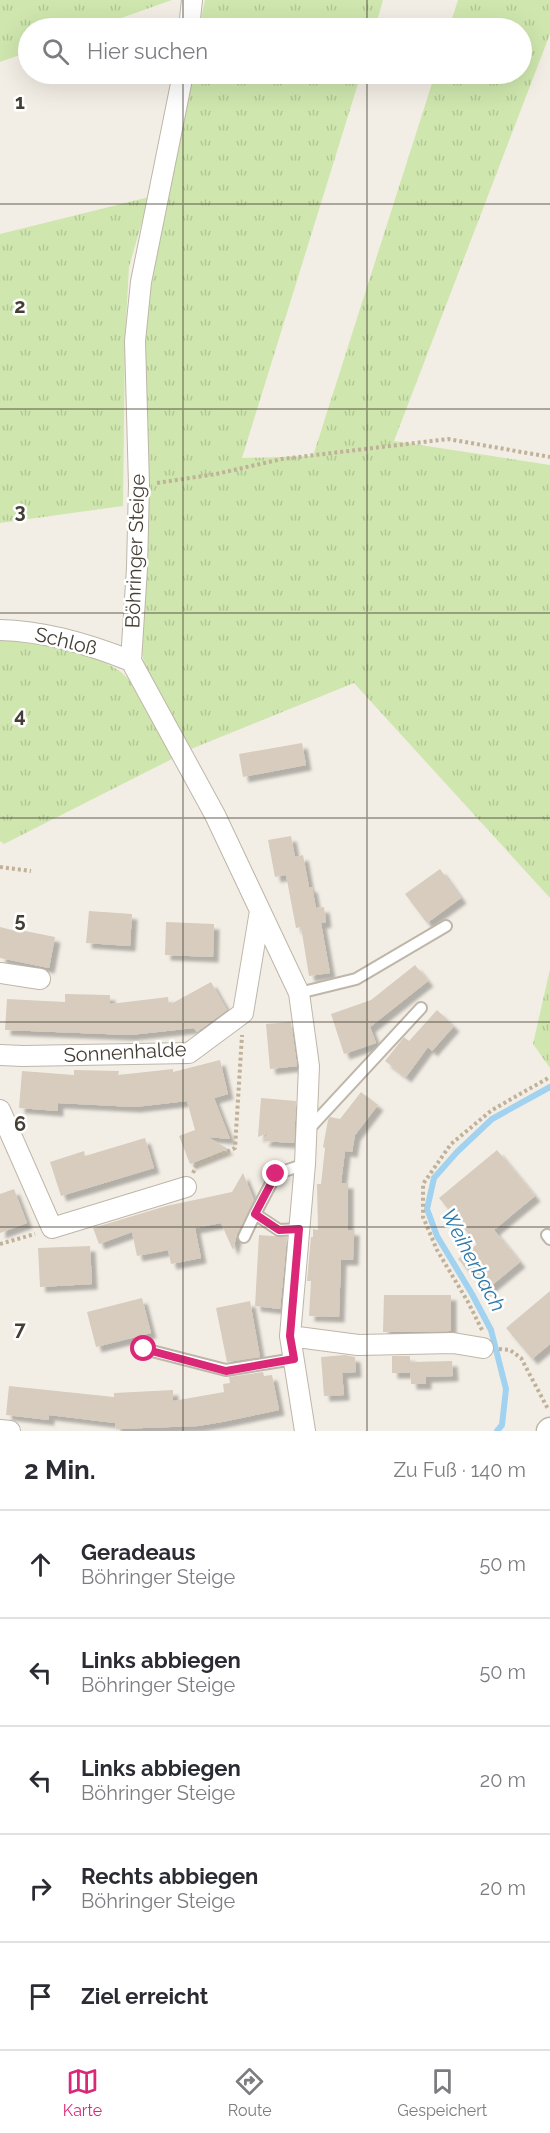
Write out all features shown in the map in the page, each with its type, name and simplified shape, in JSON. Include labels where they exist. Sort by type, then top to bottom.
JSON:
[{"type":"street","points":[[190,18],[192,0]]},
{"type":"street","name":"Böhringer Steige","points":[[131,661],[139,485],[135,341],[141,282],[181,84]]},
{"type":"street","name":"Schloß","points":[[0,630],[27,631],[102,649],[131,661]]},
{"type":"street","points":[[131,661],[215,815],[299,993],[309,1066],[305,1164],[290,1336],[305,1431]]},
{"type":"street","points":[[243,1013],[260,911]]},
{"type":"street","points":[[0,973],[40,979]]},
{"type":"street","name":"Sonnenhalde","points":[[0,1055],[189,1053],[243,1013]]},
{"type":"street","points":[[0,1110],[52,1228],[186,1187]]},
{"type":"street","points":[[290,1336],[358,1345],[453,1344],[483,1348]]},
{"type":"street","points":[[0,1430],[10,1431]]},
{"type":"lane","points":[[299,993],[356,979],[446,926]]},
{"type":"lane","points":[[307,1131],[421,1008]]},
{"type":"lane","points":[[244,1237],[276,1174],[305,1164]]},
{"type":"lane","points":[[255,1214],[279,1230],[299,1229]]},
{"type":"lane","points":[[144,1349],[226,1371],[294,1359]]},
{"type":"path","points":[[139,485],[216,474],[282,459],[448,439],[550,457]]},
{"type":"path","points":[[0,867],[31,871]]},
{"type":"path","points":[[186,1187],[196,1166],[235,1148],[243,1013]]},
{"type":"path","points":[[483,1348],[484,1335],[468,1302],[437,1250],[423,1217],[423,1184],[451,1144],[492,1110],[550,1077]]},
{"type":"path","points":[[0,1244],[52,1228]]},
{"type":"path","points":[[510,1350],[521,1358],[550,1413]]},
{"type":"green space","points":[[0,0],[172,0],[121,18],[18,18],[18,56],[0,62]]},
{"type":"green space","points":[[205,0],[383,0],[378,18],[201,18]]},
{"type":"green space","points":[[458,0],[550,0],[550,34],[532,81],[532,18],[452,18]]},
{"type":"green space","points":[[188,84],[358,84],[242,458],[313,456],[432,84],[531,84],[394,441],[550,465],[550,898],[354,683],[186,751],[145,670],[141,646],[147,492],[145,337],[159,224]]},
{"type":"green space","points":[[149,197],[129,267],[125,339],[123,506],[0,523],[0,234]]},
{"type":"green space","points":[[26,636],[101,660],[121,672],[143,701],[174,758],[4,844],[0,841],[0,638]]},
{"type":"green space","points":[[550,969],[550,1068],[533,1044]]},
{"type":"building","points":[[302,743],[306,765],[243,777],[239,754]]},
{"type":"building","points":[[291,836],[295,857],[303,855],[316,908],[324,907],[326,922],[321,923],[330,973],[309,976],[301,927],[296,928],[286,875],[275,877],[268,840]]},
{"type":"building","points":[[440,869],[461,898],[427,923],[405,894]]},
{"type":"building","points":[[89,911],[132,914],[130,946],[86,943]]},
{"type":"building","points":[[166,922],[214,924],[213,957],[165,955]]},
{"type":"building","points":[[0,927],[55,937],[49,968],[0,958]]},
{"type":"building","points":[[415,965],[428,981],[370,1027],[376,1043],[344,1054],[331,1014],[371,1000]]},
{"type":"building","points":[[211,982],[227,1010],[197,1032],[194,1028],[130,1035],[5,1030],[7,999],[65,1002],[65,994],[110,995],[110,1004],[168,997],[169,1005]]},
{"type":"building","points":[[437,1010],[454,1026],[432,1051],[428,1047],[406,1077],[385,1061],[404,1037],[409,1041]]},
{"type":"building","points":[[291,1022],[297,1066],[270,1069],[266,1024]]},
{"type":"building","points":[[220,1060],[228,1094],[214,1098],[230,1139],[208,1137],[228,1149],[190,1164],[179,1136],[195,1130],[187,1101],[135,1107],[58,1103],[58,1111],[19,1108],[22,1071],[74,1075],[74,1070],[119,1071],[118,1075],[173,1069],[173,1072]]},
{"type":"building","points":[[361,1092],[378,1105],[355,1135],[352,1152],[345,1151],[341,1183],[348,1183],[348,1230],[354,1230],[353,1260],[341,1260],[339,1317],[309,1316],[311,1281],[307,1281],[311,1237],[313,1237],[313,1229],[318,1230],[317,1184],[321,1184],[325,1148],[323,1147],[328,1120],[330,1117],[340,1119]]},
{"type":"building","points":[[261,1098],[296,1101],[294,1143],[263,1141],[268,1133],[258,1137]]},
{"type":"building","points":[[145,1138],[154,1168],[61,1196],[50,1162],[84,1151],[85,1156]]},
{"type":"building","points":[[497,1150],[535,1196],[494,1230],[520,1262],[485,1291],[458,1259],[477,1244],[439,1198]]},
{"type":"building","points":[[243,1173],[254,1200],[237,1234],[233,1250],[221,1223],[195,1228],[201,1258],[171,1264],[168,1250],[137,1256],[132,1232],[99,1244],[93,1228],[166,1206],[232,1192]]},
{"type":"building","points":[[14,1189],[27,1223],[0,1233],[0,1194]]},
{"type":"building","points":[[259,1235],[287,1237],[280,1309],[255,1306]]},
{"type":"building","points":[[90,1246],[92,1284],[40,1287],[38,1248]]},
{"type":"building","points":[[550,1291],[550,1344],[532,1359],[506,1328]]},
{"type":"building","points":[[384,1295],[451,1295],[451,1331],[383,1332]]},
{"type":"building","points":[[142,1298],[151,1333],[96,1347],[87,1312]]},
{"type":"building","points":[[250,1301],[260,1357],[227,1362],[216,1308]]},
{"type":"building","points":[[345,1355],[355,1357],[356,1372],[342,1373],[344,1395],[324,1396],[321,1357]]},
{"type":"building","points":[[392,1356],[410,1356],[410,1362],[452,1361],[453,1376],[426,1377],[426,1384],[411,1384],[410,1367],[410,1373],[392,1373]]},
{"type":"building","points":[[263,1372],[264,1376],[272,1375],[279,1410],[222,1422],[198,1426],[116,1429],[115,1423],[49,1415],[49,1420],[6,1415],[9,1386],[114,1397],[114,1393],[173,1390],[173,1401],[224,1392],[223,1384],[230,1383],[229,1377]]},
{"type":"waterway","name":"Weiherbach","points":[[497,1431],[502,1425],[506,1389],[491,1330],[437,1236],[427,1209],[434,1178],[457,1152],[492,1119],[550,1087]]},
{"type":"route","points":[[144,1349],[226,1371],[294,1359],[290,1336],[299,1229],[279,1230],[255,1214],[276,1174]]}]
